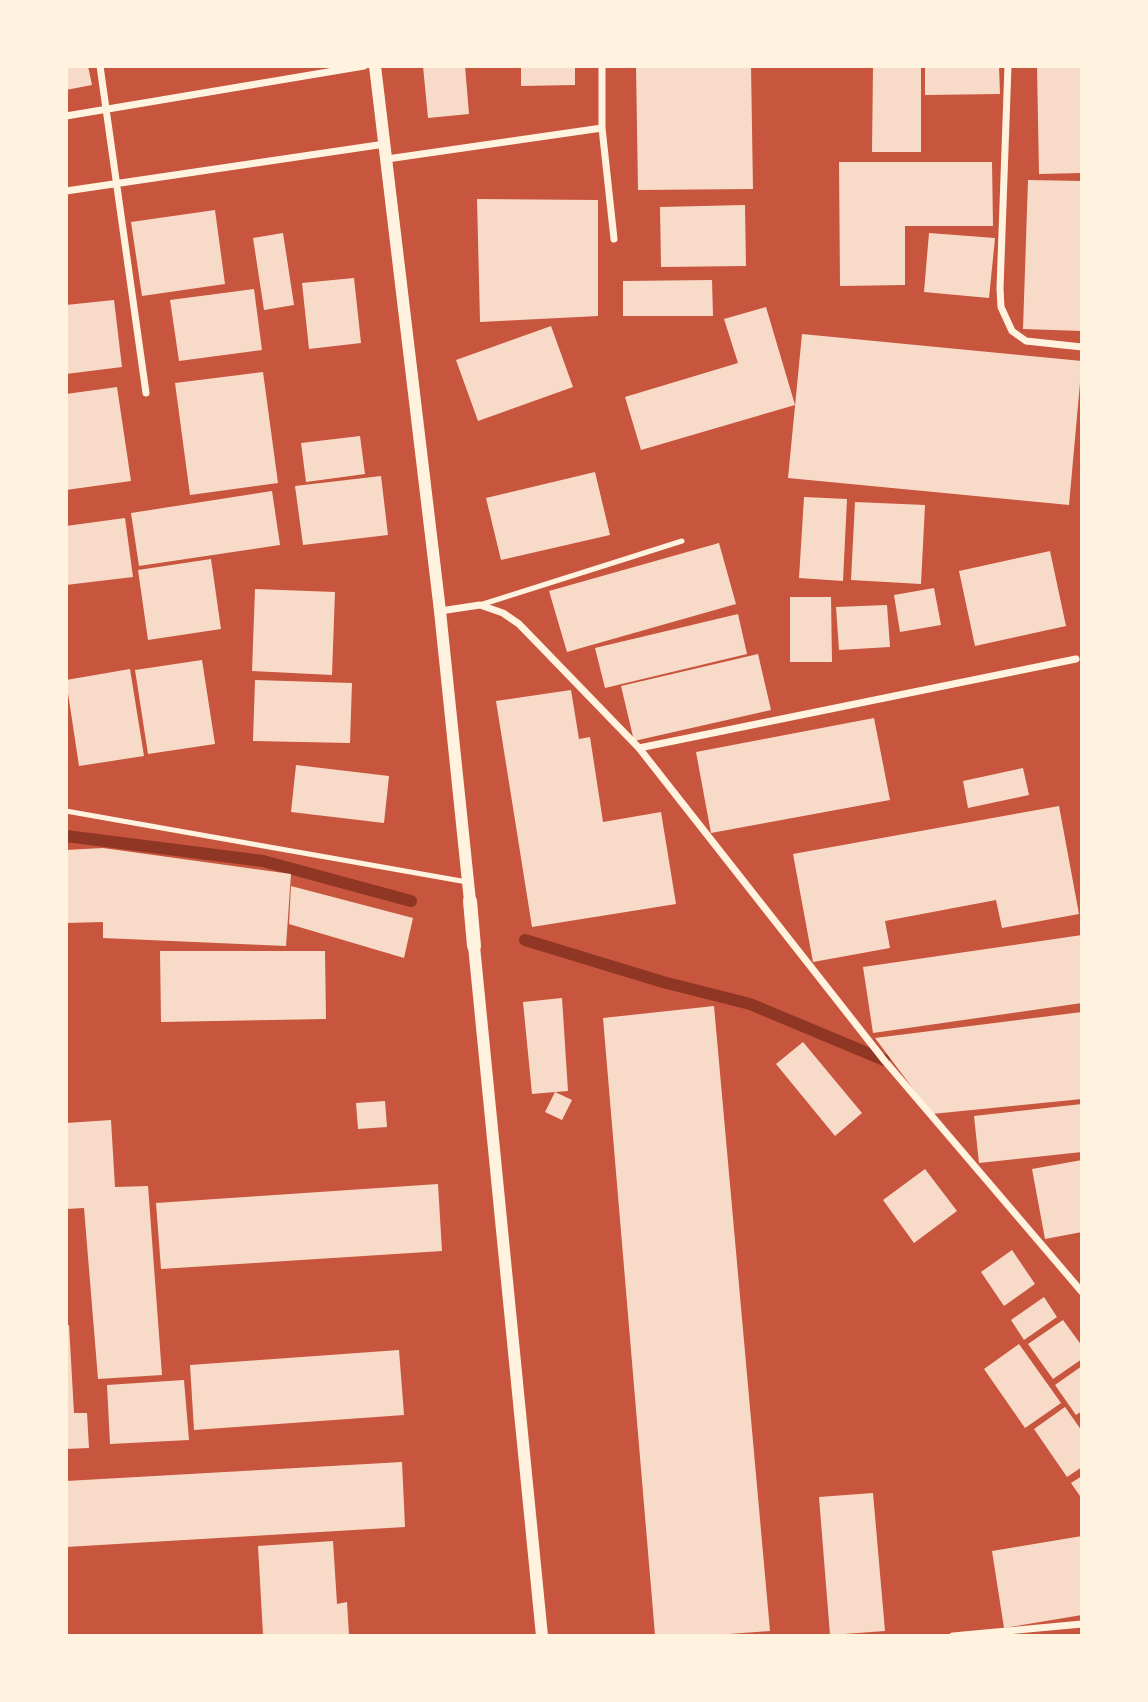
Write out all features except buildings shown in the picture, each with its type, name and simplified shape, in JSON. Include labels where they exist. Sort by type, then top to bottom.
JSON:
[{"type":"main road","points":[[470,901],[474,946]]},
{"type":"street","points":[[100,66],[146,393]]},
{"type":"street","points":[[66,117],[363,66]]},
{"type":"street","points":[[375,66],[440,611],[470,901]]},
{"type":"street","points":[[602,66],[602,128],[614,239]]},
{"type":"street","points":[[1008,66],[1002,307],[1012,331],[1026,341],[1082,347]]},
{"type":"street","points":[[387,159],[602,128]]},
{"type":"street","points":[[66,191],[385,144]]},
{"type":"street","points":[[440,611],[480,605],[503,613],[519,624],[639,748],[884,1060],[1082,1292]]},
{"type":"street","points":[[639,748],[1076,659]]},
{"type":"street","points":[[474,946],[542,1636]]},
{"type":"street","points":[[953,1636],[1082,1624]]},
{"type":"lane","points":[[480,605],[682,541]]},
{"type":"lane","points":[[66,811],[468,882]]},
{"type":"waterway","points":[[66,836],[263,861],[411,901]]},
{"type":"waterway","points":[[525,940],[663,982],[750,1004],[884,1060]]}]
